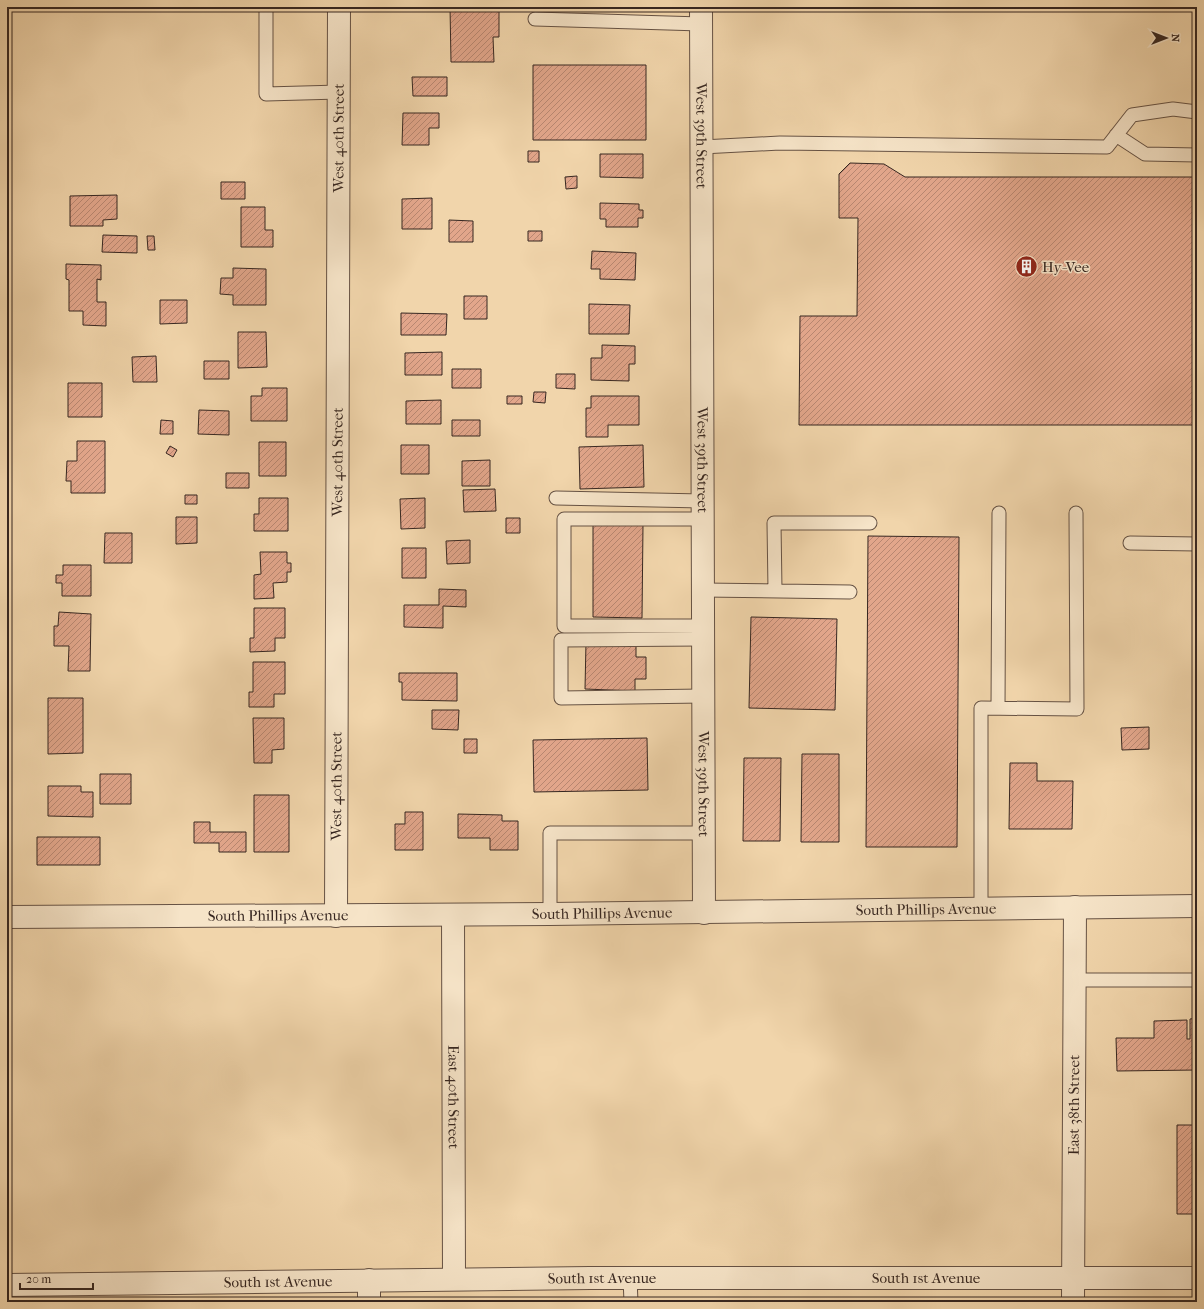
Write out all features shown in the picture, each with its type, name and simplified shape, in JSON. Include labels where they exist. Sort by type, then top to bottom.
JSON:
[{"type":"street","name":"West 40th Street","points":[[336,916],[339,7]]},
{"type":"street","name":"West 39th Street","points":[[701,16],[704,913]]},
{"type":"street","name":"South Phillips Avenue","points":[[7,917],[704,913],[1197,906]]},
{"type":"street","name":"East 38th Street","points":[[1073,1302],[1075,907]]},
{"type":"street","name":"East 40th Street","points":[[453,915],[454,1279]]},
{"type":"street","name":"South 1st Avenue","points":[[7,1285],[454,1279],[1197,1278]]},
{"type":"street","points":[[369,1280],[369,1302]]},
{"type":"lane","points":[[266,8],[266,94],[339,92]]},
{"type":"lane","points":[[535,19],[701,16]]},
{"type":"lane","points":[[702,147],[780,143],[1107,147],[1132,115],[1173,109],[1197,112]]},
{"type":"lane","points":[[1116,135],[1145,154],[1197,155]]},
{"type":"lane","points":[[556,498],[703,510]]},
{"type":"lane","points":[[703,510],[564,519],[564,626],[703,632]]},
{"type":"lane","points":[[998,708],[999,514]]},
{"type":"lane","points":[[981,908],[981,708],[1077,709],[1076,514]]},
{"type":"lane","points":[[775,590],[774,523],[870,523]]},
{"type":"lane","points":[[1130,543],[1197,544]]},
{"type":"lane","points":[[703,590],[850,592]]},
{"type":"lane","points":[[703,632],[561,640],[561,698],[703,696]]},
{"type":"lane","points":[[550,914],[550,833],[704,833]]},
{"type":"lane","points":[[1074,980],[1197,980]]},
{"type":"lane","points":[[630,1278],[631,1302]]},
{"type":"building","points":[[450,7],[485,7],[485,10],[499,10],[499,37],[493,37],[494,62],[451,62]]},
{"type":"building","points":[[533,65],[646,65],[646,140],[533,140]]},
{"type":"building","points":[[412,77],[447,77],[447,96],[413,96]]},
{"type":"building","points":[[403,113],[439,113],[439,128],[429,128],[429,145],[402,145]]},
{"type":"building","points":[[528,151],[539,151],[539,162],[528,162]]},
{"type":"building","points":[[600,154],[643,154],[643,178],[600,177]]},
{"type":"building","name":"Hy-Vee","points":[[850,163],[884,164],[905,177],[1197,177],[1197,425],[799,425],[800,316],[857,316],[858,218],[839,218],[839,174]]},
{"type":"building","points":[[577,176],[577,188],[566,189],[565,177]]},
{"type":"building","points":[[221,182],[245,182],[245,199],[221,199]]},
{"type":"building","points":[[117,195],[117,219],[103,220],[103,226],[70,226],[70,196]]},
{"type":"building","points":[[432,198],[432,229],[402,229],[402,199]]},
{"type":"building","points":[[600,203],[639,204],[639,210],[643,210],[643,218],[638,218],[638,227],[606,227],[606,219],[600,219]]},
{"type":"building","points":[[241,207],[265,207],[265,230],[273,230],[273,247],[241,247]]},
{"type":"building","points":[[449,220],[473,221],[473,242],[449,242]]},
{"type":"building","points":[[528,231],[542,231],[542,241],[528,241]]},
{"type":"building","points":[[103,235],[137,236],[137,253],[102,252]]},
{"type":"building","points":[[147,236],[154,236],[155,250],[148,250]]},
{"type":"building","points":[[592,251],[636,253],[635,280],[600,279],[600,269],[591,269]]},
{"type":"building","points":[[66,264],[101,265],[101,280],[97,279],[97,302],[106,302],[106,326],[83,325],[83,311],[69,311],[69,280],[66,279]]},
{"type":"building","points":[[233,268],[266,269],[266,305],[233,305],[233,295],[220,294],[221,278],[233,278]]},
{"type":"building","points":[[464,296],[487,296],[487,319],[464,319]]},
{"type":"building","points":[[160,300],[187,300],[187,323],[160,324]]},
{"type":"building","points":[[589,304],[630,305],[629,334],[589,334]]},
{"type":"building","points":[[401,313],[447,314],[446,335],[401,335]]},
{"type":"building","points":[[238,332],[266,332],[267,367],[238,368]]},
{"type":"building","points":[[602,345],[635,346],[635,364],[629,364],[629,381],[591,380],[591,358],[602,358]]},
{"type":"building","points":[[442,352],[442,375],[405,375],[405,353]]},
{"type":"building","points":[[156,356],[157,382],[133,382],[132,357]]},
{"type":"building","points":[[204,361],[229,361],[229,379],[204,379]]},
{"type":"building","points":[[452,369],[481,369],[481,388],[452,388]]},
{"type":"building","points":[[556,374],[575,374],[575,389],[556,388]]},
{"type":"building","points":[[68,383],[102,383],[102,417],[68,417]]},
{"type":"building","points":[[262,388],[287,388],[287,421],[251,421],[251,396],[262,396]]},
{"type":"building","points":[[534,392],[546,392],[545,403],[533,402]]},
{"type":"building","points":[[507,396],[522,396],[522,404],[507,404]]},
{"type":"building","points":[[591,396],[639,396],[639,425],[608,425],[608,437],[586,437],[586,408],[591,408]]},
{"type":"building","points":[[441,400],[441,424],[406,424],[406,401]]},
{"type":"building","points":[[199,410],[229,411],[229,435],[198,434]]},
{"type":"building","points":[[161,420],[173,421],[173,434],[160,434]]},
{"type":"building","points":[[452,420],[480,420],[480,436],[452,436]]},
{"type":"building","points":[[77,441],[105,441],[105,493],[71,493],[71,481],[66,481],[67,461],[77,461]]},
{"type":"building","points":[[259,442],[286,442],[286,476],[259,476]]},
{"type":"building","points":[[401,445],[429,445],[429,474],[401,474]]},
{"type":"building","points":[[643,445],[644,487],[580,489],[579,447]]},
{"type":"building","points":[[170,446],[177,450],[173,457],[166,453]]},
{"type":"building","points":[[490,460],[490,486],[462,486],[462,461]]},
{"type":"building","points":[[226,473],[249,473],[249,488],[226,488]]},
{"type":"building","points":[[495,489],[496,511],[464,512],[463,490]]},
{"type":"building","points":[[185,495],[197,495],[197,504],[185,504]]},
{"type":"building","points":[[259,498],[288,498],[288,531],[254,531],[254,514],[259,514]]},
{"type":"building","points":[[425,498],[425,528],[401,529],[400,499]]},
{"type":"building","points":[[176,517],[197,517],[197,543],[176,544]]},
{"type":"building","points":[[506,518],[520,518],[520,533],[506,533]]},
{"type":"building","points":[[593,524],[643,525],[642,618],[593,617]]},
{"type":"building","points":[[105,533],[132,533],[132,563],[104,563]]},
{"type":"building","points":[[868,536],[959,537],[957,847],[866,847]]},
{"type":"building","points":[[470,540],[470,563],[447,564],[446,541]]},
{"type":"building","points":[[402,548],[426,548],[426,578],[402,578]]},
{"type":"building","points":[[260,552],[287,552],[287,563],[291,563],[291,572],[287,572],[287,582],[273,583],[274,598],[254,599],[254,575],[261,574]]},
{"type":"building","points":[[63,565],[91,565],[91,596],[62,596],[62,583],[56,583],[56,575],[63,575]]},
{"type":"building","points":[[439,589],[466,590],[466,607],[443,606],[443,628],[404,627],[404,605],[439,605]]},
{"type":"building","points":[[254,608],[285,608],[285,638],[275,638],[275,651],[250,652],[250,638],[254,638]]},
{"type":"building","points":[[59,612],[91,614],[90,671],[68,671],[69,646],[54,646],[54,626],[58,626]]},
{"type":"building","points":[[751,617],[837,619],[835,710],[749,708]]},
{"type":"building","points":[[586,642],[636,643],[636,657],[646,657],[646,679],[635,679],[635,691],[585,689]]},
{"type":"building","points":[[253,662],[285,662],[285,694],[274,694],[274,707],[249,707],[249,692],[253,692]]},
{"type":"building","points":[[399,673],[457,673],[457,701],[402,700],[402,682],[399,682]]},
{"type":"building","points":[[48,698],[83,698],[83,753],[48,754]]},
{"type":"building","points":[[432,710],[459,710],[458,730],[432,729]]},
{"type":"building","points":[[253,718],[284,718],[284,749],[272,750],[272,763],[254,763]]},
{"type":"building","points":[[1149,727],[1149,749],[1122,750],[1121,728]]},
{"type":"building","points":[[647,738],[648,790],[534,792],[533,740]]},
{"type":"building","points":[[464,739],[477,739],[477,753],[464,753]]},
{"type":"building","points":[[802,754],[839,754],[839,842],[801,842]]},
{"type":"building","points":[[744,758],[781,758],[780,841],[743,841]]},
{"type":"building","points":[[1010,763],[1037,763],[1037,781],[1073,781],[1072,829],[1009,829]]},
{"type":"building","points":[[100,774],[131,774],[131,804],[100,804]]},
{"type":"building","points":[[48,786],[81,786],[81,792],[93,792],[93,817],[48,816]]},
{"type":"building","points":[[254,795],[289,795],[289,852],[254,852]]},
{"type":"building","points":[[405,812],[423,812],[423,850],[395,850],[395,824],[405,824]]},
{"type":"building","points":[[458,814],[502,815],[502,821],[518,821],[518,850],[490,850],[490,838],[458,838]]},
{"type":"building","points":[[194,822],[210,822],[210,832],[246,832],[246,852],[219,852],[219,843],[194,843]]},
{"type":"building","points":[[37,837],[100,837],[100,865],[37,865]]},
{"type":"building","points":[[1197,1018],[1197,1070],[1117,1071],[1116,1038],[1154,1038],[1154,1021],[1187,1020],[1187,1039],[1190,1039],[1190,1019]]},
{"type":"building","points":[[1177,1125],[1197,1125],[1197,1214],[1177,1214]]},
{"type":"place","name":"Hy-Vee","points":[[1027,267]]}]
